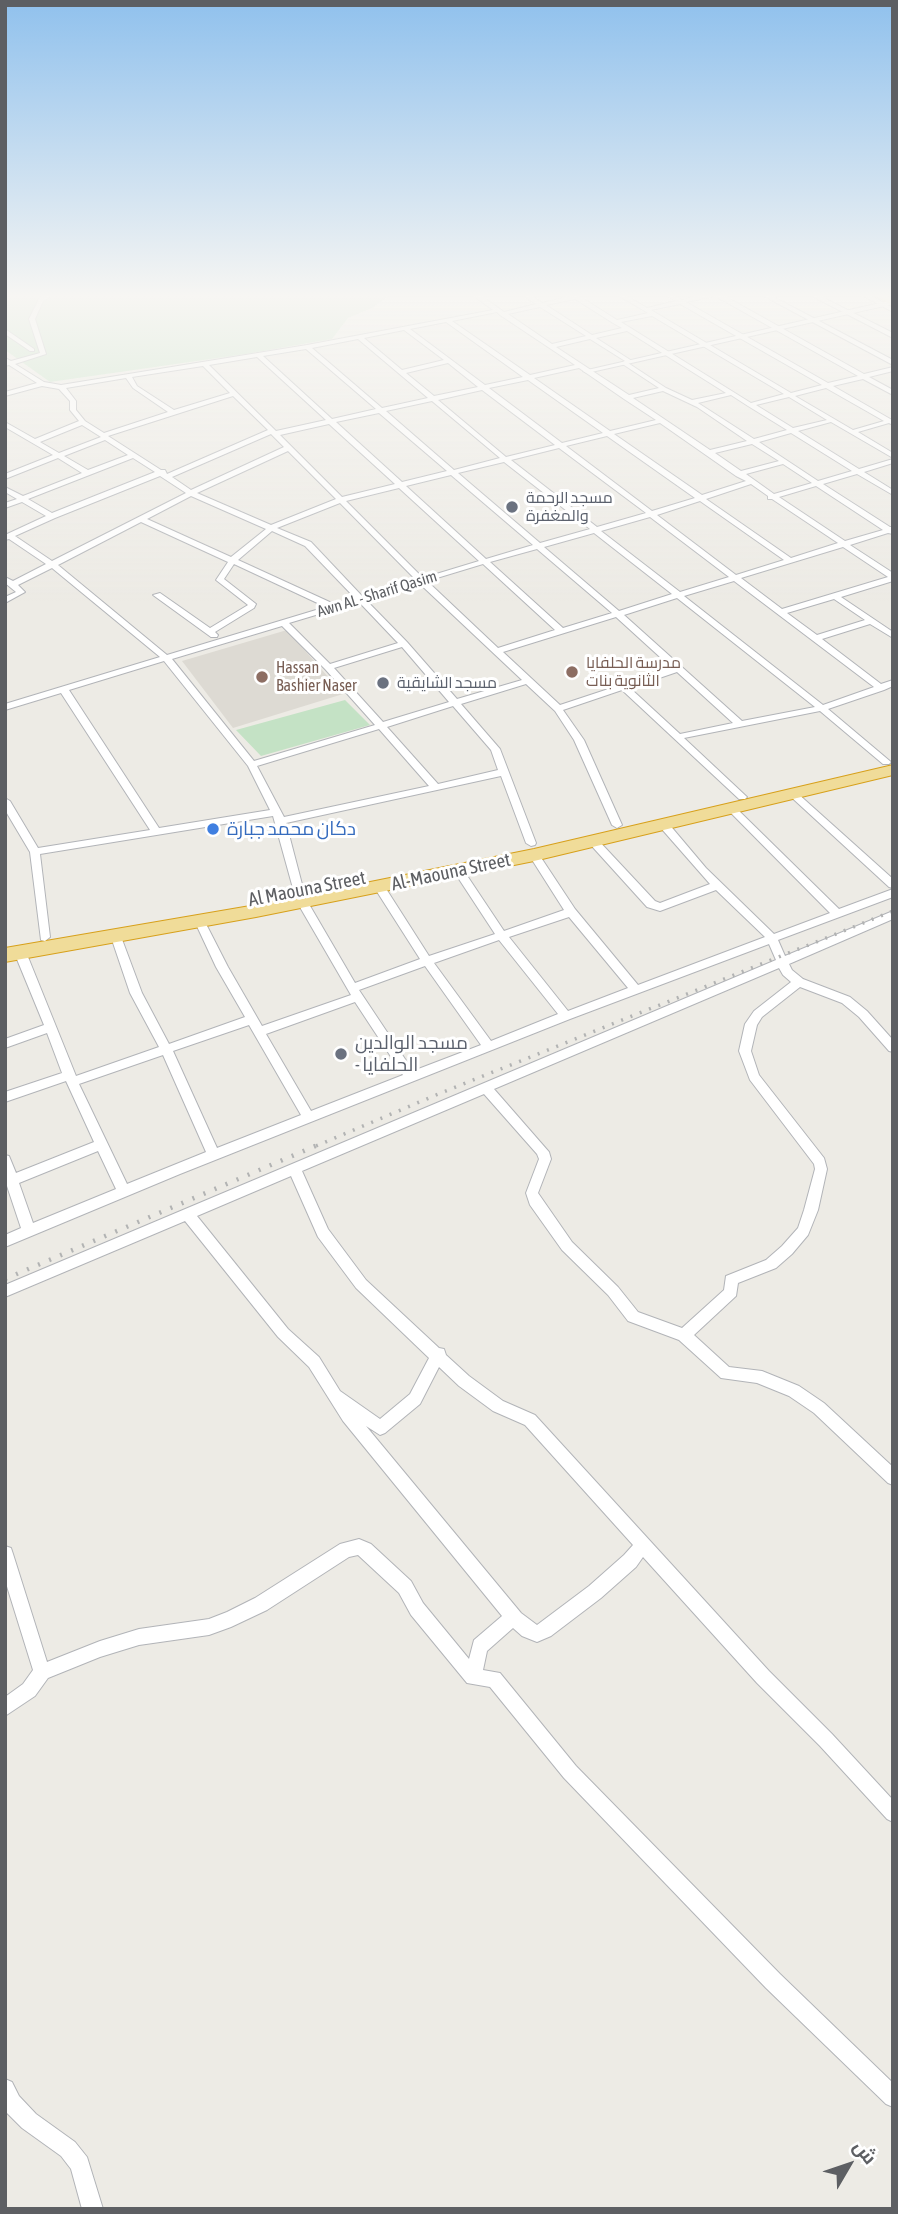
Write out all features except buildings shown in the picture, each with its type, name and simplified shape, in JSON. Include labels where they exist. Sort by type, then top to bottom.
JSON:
[{"type":"highway","name":"Al-Maouna Street","points":[[10,950],[200,922],[301,897],[379,887],[458,870],[532,849],[593,841],[664,825],[737,803],[793,794],[890,764]]},
{"type":"highway","name":"Al Maouna Street","points":[[10,950],[45,937],[301,897],[532,849],[617,825],[737,803],[890,764]]},
{"type":"street","points":[[70,397],[73,401],[73,410],[83,422],[191,493],[303,540],[404,643],[495,749],[532,849],[571,912],[636,990]]},
{"type":"street","points":[[151,397],[173,412]]},
{"type":"street","points":[[5,477],[104,436],[221,397]]},
{"type":"street","points":[[239,397],[422,581],[558,709],[579,740],[617,825]]},
{"type":"street","points":[[304,397],[562,632]]},
{"type":"street","points":[[366,397],[620,615],[740,724]]},
{"type":"street","points":[[8,537],[52,516],[273,433],[442,397]]},
{"type":"street","points":[[496,397],[881,688]]},
{"type":"street","points":[[559,397],[790,561]]},
{"type":"street","points":[[682,397],[891,530]]},
{"type":"street","points":[[692,402],[713,397]]},
{"type":"street","points":[[739,397],[893,493]]},
{"type":"street","points":[[750,405],[778,397]]},
{"type":"street","points":[[795,397],[893,458]]},
{"type":"street","points":[[848,397],[891,422]]},
{"type":"street","points":[[626,398],[893,578]]},
{"type":"street","points":[[434,399],[890,764]]},
{"type":"street","points":[[880,416],[893,413]]},
{"type":"street","points":[[708,453],[833,420]]},
{"type":"street","points":[[211,631],[252,604],[220,580],[233,560],[273,527],[340,500],[659,421]]},
{"type":"street","points":[[35,441],[83,422]]},
{"type":"street","points":[[852,432],[891,422]]},
{"type":"street","points":[[5,424],[88,473]]},
{"type":"street","points":[[5,438],[19,432]]},
{"type":"street","points":[[14,584],[191,493],[289,449]]},
{"type":"street","points":[[5,506],[133,455]]},
{"type":"street","points":[[771,497],[859,472],[893,458]]},
{"type":"street","points":[[739,474],[784,462]]},
{"type":"street","name":"Awn AL - Sharif Qasim","points":[[5,707],[482,562],[652,514],[750,482]]},
{"type":"street","points":[[5,489],[52,516]]},
{"type":"street","points":[[142,519],[333,607]]},
{"type":"street","points":[[497,651],[891,530]]},
{"type":"street","points":[[8,537],[53,565],[167,659],[252,765],[279,816],[301,897],[355,993],[410,1077]]},
{"type":"street","points":[[782,612],[893,578]]},
{"type":"street","points":[[5,579],[14,584],[20,594],[5,601]]},
{"type":"street","points":[[158,595],[211,631],[220,643]]},
{"type":"street","points":[[835,596],[893,636]]},
{"type":"street","points":[[817,638],[871,621]]},
{"type":"street","points":[[284,623],[328,667],[437,788]]},
{"type":"street","points":[[328,667],[404,643]]},
{"type":"street","points":[[558,709],[680,668]]},
{"type":"street","points":[[252,765],[527,681]]},
{"type":"street","points":[[677,737],[822,708],[893,683]]},
{"type":"street","points":[[624,687],[677,737],[837,913]]},
{"type":"street","points":[[64,690],[156,831]]},
{"type":"street","points":[[34,852],[156,831],[279,816],[437,788],[505,772]]},
{"type":"street","points":[[793,794],[893,885]]},
{"type":"street","points":[[5,801],[8,813],[34,852],[45,937]]},
{"type":"street","points":[[664,825],[718,885],[772,937],[788,972],[799,982],[846,1000],[863,1014],[893,1048]]},
{"type":"street","points":[[593,841],[650,904],[660,907],[718,885]]},
{"type":"street","points":[[458,870],[501,935],[566,1016]]},
{"type":"street","points":[[379,887],[426,961],[489,1047]]},
{"type":"street","points":[[5,1241],[214,1154],[410,1077],[893,893]]},
{"type":"street","points":[[261,1031],[426,961],[571,912]]},
{"type":"street","points":[[5,1291],[893,915]]},
{"type":"street","points":[[200,922],[222,967],[309,1118]]},
{"type":"street","points":[[116,934],[136,993],[167,1051],[214,1154]]},
{"type":"street","points":[[10,950],[124,1192]]},
{"type":"street","points":[[684,1335],[731,1292],[732,1280],[771,1264],[787,1250],[803,1231],[811,1210],[821,1170],[820,1161],[754,1077],[745,1051],[751,1024],[758,1013],[799,982]]},
{"type":"street","points":[[5,1097],[167,1051],[253,1019]]},
{"type":"street","points":[[5,1044],[49,1028]]},
{"type":"street","points":[[485,1087],[543,1152],[545,1159],[532,1193],[535,1201],[567,1246],[613,1291],[633,1317],[684,1335],[726,1373],[757,1376],[794,1391],[819,1408],[893,1478]]},
{"type":"street","points":[[12,1180],[101,1145]]},
{"type":"street","points":[[5,1160],[29,1231]]},
{"type":"street","points":[[294,1168],[323,1233],[361,1284],[439,1354],[464,1381],[498,1406],[530,1420],[763,1677],[893,1813]]},
{"type":"street","points":[[188,1214],[283,1333],[314,1362],[348,1416],[513,1617],[528,1630],[537,1634],[545,1630],[595,1592],[630,1561],[643,1544]]},
{"type":"street","points":[[331,1390],[380,1428],[415,1399],[439,1354]]},
{"type":"street","points":[[5,1708],[29,1690],[42,1672],[139,1637],[209,1627],[231,1619],[261,1604],[346,1550],[359,1547],[365,1549],[405,1587],[416,1609],[473,1677],[494,1679],[570,1772],[791,1998],[893,2097]]},
{"type":"street","points":[[5,1554],[42,1672]]},
{"type":"street","points":[[473,1677],[480,1646],[513,1617]]},
{"type":"street","points":[[5,2090],[12,2103],[29,2121],[68,2150],[79,2164],[93,2209]]},
{"type":"shaded area","name":"Hassan Bashier Naser","points":[[287,630],[343,694],[233,728],[182,661]]},
{"type":"green space","points":[[345,700],[370,725],[261,756],[236,730]]},
{"type":"railway","points":[[316,1146],[893,911]]},
{"type":"railway","points":[[5,1279],[320,1144]]},
{"type":"place","name":"مسجد الرحمة والمغفرة","points":[[512,507]]},
{"type":"place","name":"مدرسة الحلفايا الثانوية بنات","points":[[572,672]]},
{"type":"place","name":"Hassan Bashier Naser","points":[[262,677]]},
{"type":"place","name":"مسجد الشايقية","points":[[383,683]]},
{"type":"place","name":"دكان محمد جبارة","points":[[213,829]]},
{"type":"place","name":"مسجد الوالدين - الحلفايا","points":[[341,1054]]}]
